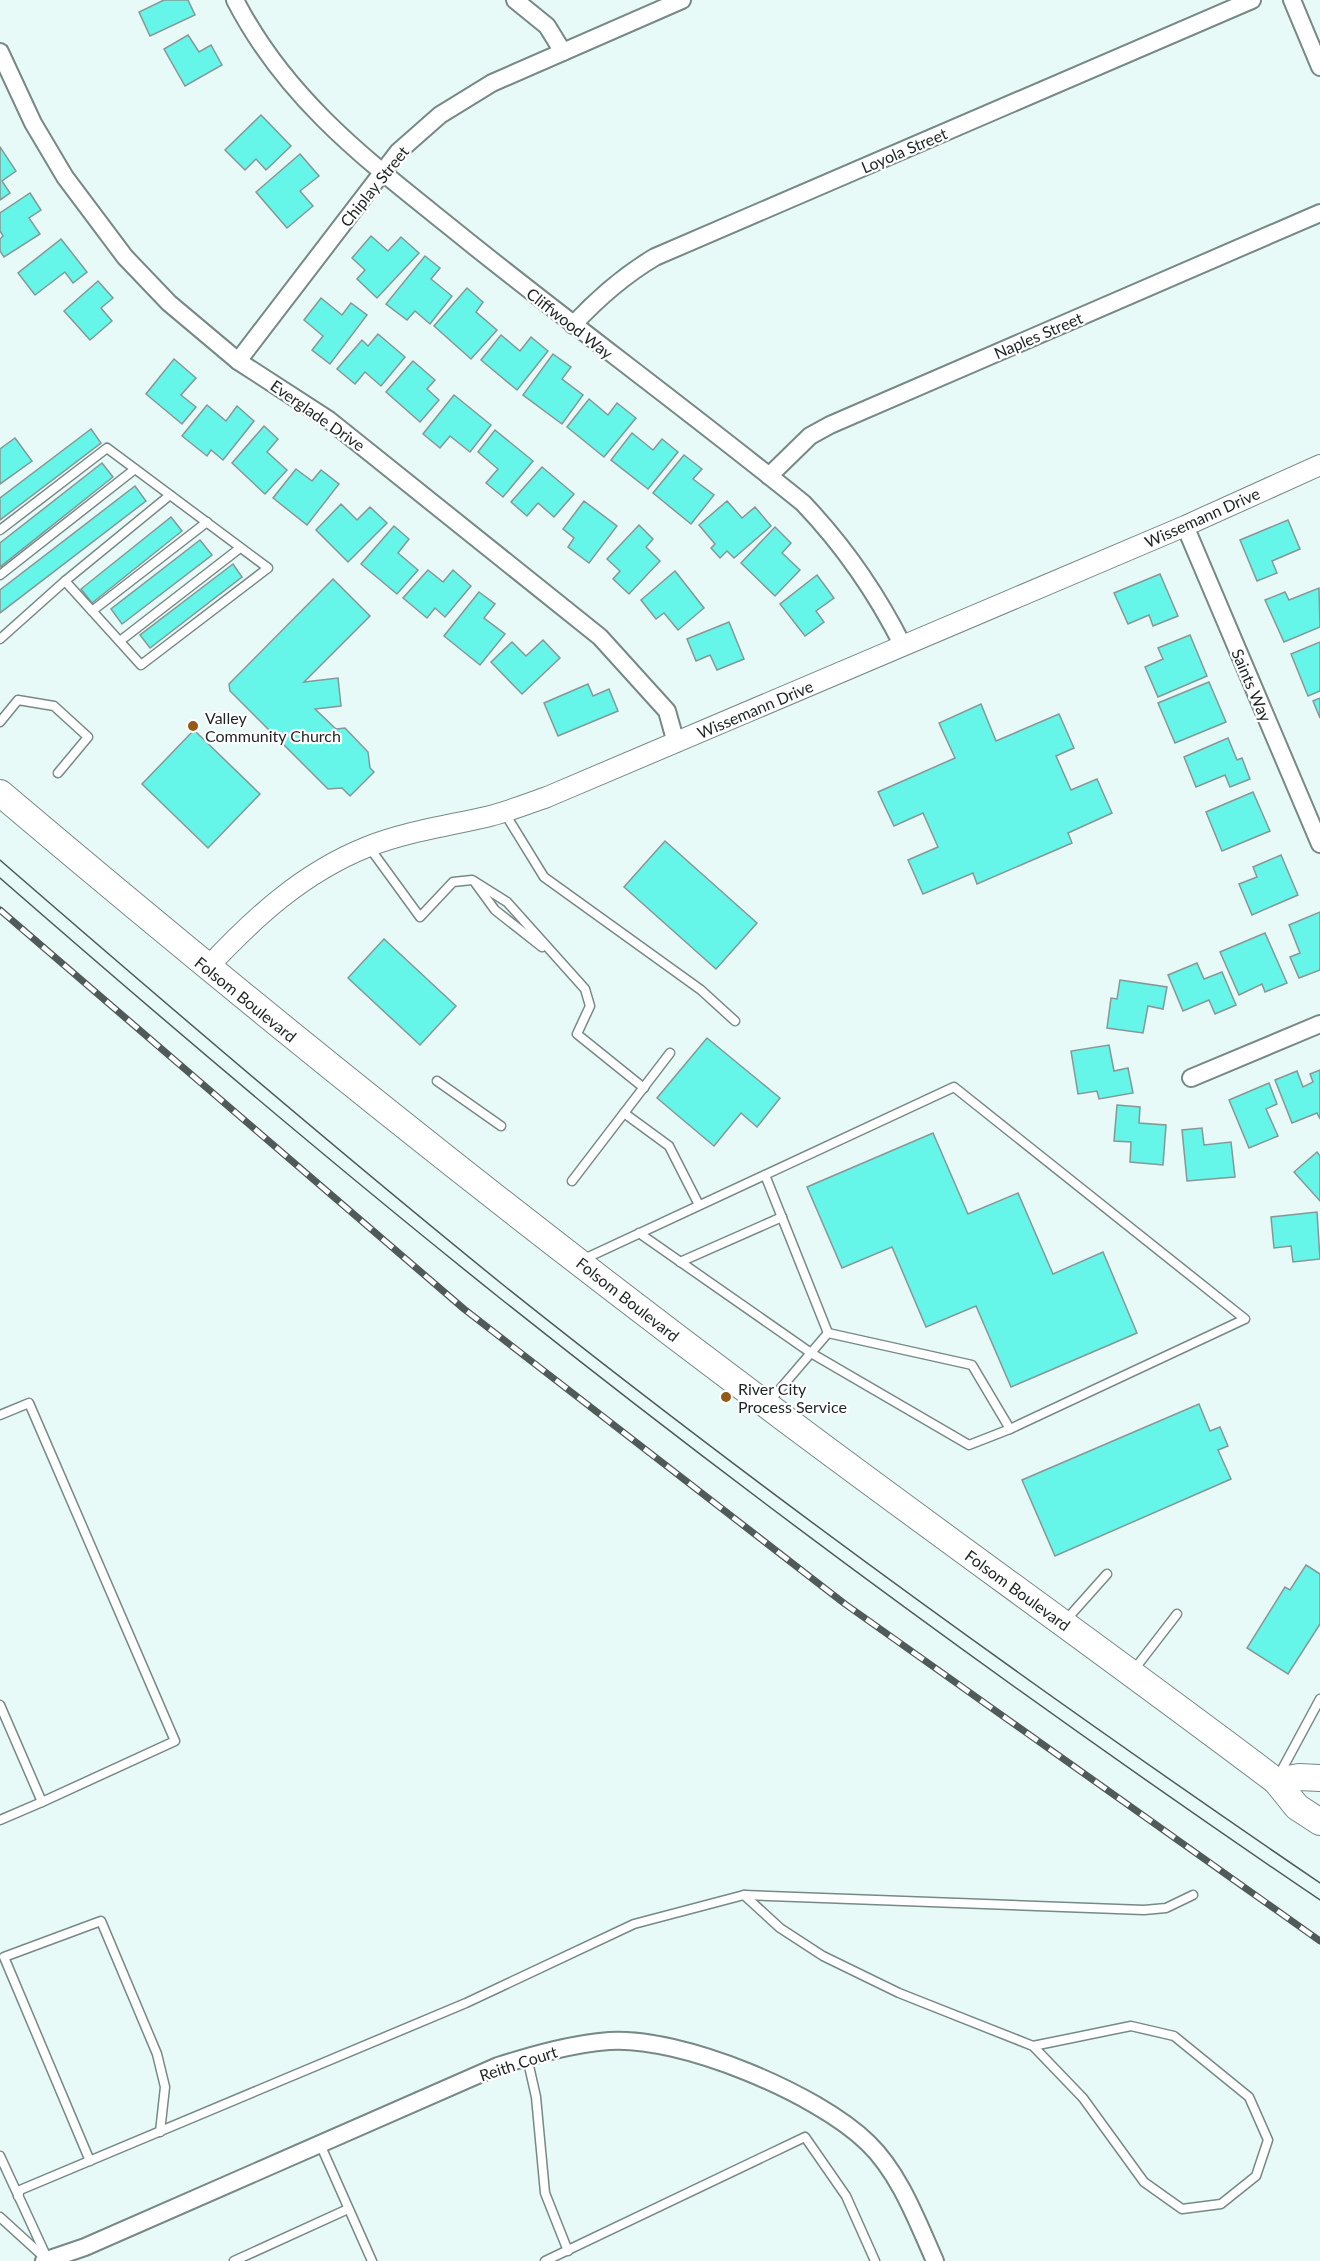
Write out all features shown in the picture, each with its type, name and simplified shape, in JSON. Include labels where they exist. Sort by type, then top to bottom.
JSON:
[{"type":"main road","name":"Folsom Boulevard","points":[[0,793],[207,968],[579,1261],[766,1405],[1276,1781],[1297,1807],[1320,1822]]},
{"type":"main road","points":[[1276,1781],[1299,1777],[1320,1778]]},
{"type":"street","name":"Cliffwood Way","points":[[235,0],[269,56],[297,93],[324,123],[573,326],[803,503],[832,534],[863,573],[903,646]]},
{"type":"street","points":[[515,0],[547,26],[563,52]]},
{"type":"street","name":"Chiplay Street","points":[[238,361],[398,152],[463,99],[492,83],[682,0]]},
{"type":"street","name":"Loyola Street","points":[[573,326],[615,283],[655,256],[1252,0]]},
{"type":"street","points":[[1292,0],[1320,67]]},
{"type":"street","name":"Everglade Drive","points":[[0,52],[33,123],[65,177],[125,257],[169,303],[238,361],[329,420],[600,638],[668,711],[676,742]]},
{"type":"street","name":"Naples Street","points":[[769,476],[810,436],[830,425],[1320,213]]},
{"type":"street","name":"Wissemann Drive","points":[[207,968],[267,908],[291,888],[327,866],[369,847],[548,797],[1185,526],[1320,465]]},
{"type":"street","name":"Saints Way","points":[[1185,526],[1320,844]]},
{"type":"street","points":[[1191,1078],[1320,1024]]},
{"type":"street","name":"Reith Court","points":[[46,2260],[85,2247],[498,2066],[527,2057],[610,2041],[645,2042],[684,2050],[787,2090],[820,2107],[868,2143],[903,2192],[935,2261]]},
{"type":"lane","points":[[0,530],[107,448],[268,568],[141,665],[65,581]]},
{"type":"lane","points":[[0,575],[135,469]]},
{"type":"lane","points":[[0,639],[65,581],[170,495]]},
{"type":"lane","points":[[92,611],[207,522]]},
{"type":"lane","points":[[120,641],[240,548]]},
{"type":"lane","points":[[0,722],[18,699],[54,706],[88,737],[58,773]]},
{"type":"lane","points":[[503,811],[544,877],[701,990],[735,1021]]},
{"type":"lane","points":[[369,847],[420,917],[453,882],[472,880],[507,902],[585,989],[590,1006],[577,1034],[644,1088]]},
{"type":"lane","points":[[472,880],[495,910],[559,960]]},
{"type":"lane","points":[[572,1182],[670,1053]]},
{"type":"lane","points":[[437,1081],[501,1126]]},
{"type":"lane","points":[[579,1261],[765,1174],[954,1087],[1245,1319],[1010,1429],[969,1445],[811,1353],[639,1233]]},
{"type":"lane","points":[[624,1113],[669,1146],[699,1206]]},
{"type":"lane","points":[[765,1174],[828,1333]]},
{"type":"lane","points":[[680,1262],[782,1217]]},
{"type":"lane","points":[[828,1333],[972,1365],[1010,1429]]},
{"type":"lane","points":[[766,1405],[828,1333]]},
{"type":"lane","points":[[0,1415],[29,1402],[175,1741],[0,1820]]},
{"type":"lane","points":[[1063,1623],[1107,1574]]},
{"type":"lane","points":[[1131,1674],[1177,1614]]},
{"type":"lane","points":[[1276,1781],[1320,1699]]},
{"type":"lane","points":[[0,1705],[42,1802]]},
{"type":"lane","points":[[744,1895],[780,1928],[823,1956],[899,1993],[1033,2046],[1083,2098],[1144,2182],[1182,2209],[1221,2204],[1256,2176],[1268,2140],[1249,2097],[1174,2036],[1131,2026],[1033,2046]]},
{"type":"lane","points":[[18,2196],[20,2190],[466,2003],[634,1924],[744,1895],[1144,1910],[1166,1908],[1192,1895]]},
{"type":"lane","points":[[90,2161],[4,1957],[101,1921],[157,2054],[165,2086],[160,2132]]},
{"type":"lane","points":[[527,2057],[536,2097],[545,2193],[567,2251]]},
{"type":"lane","points":[[545,2261],[805,2137],[846,2196],[875,2261]]},
{"type":"lane","points":[[320,2144],[372,2261]]},
{"type":"lane","points":[[0,2156],[46,2260]]},
{"type":"lane","points":[[234,2261],[348,2209]]},
{"type":"lane","points":[[0,2217],[46,2260]]},
{"type":"building","points":[[164,0],[188,0],[195,15],[150,36],[139,12]]},
{"type":"building","points":[[188,35],[199,52],[211,45],[222,65],[185,86],[164,49]]},
{"type":"building","points":[[261,115],[291,146],[266,170],[256,159],[245,170],[225,150]]},
{"type":"building","points":[[0,147],[16,171],[2,181],[10,193],[0,200]]},
{"type":"building","points":[[300,154],[319,176],[300,191],[313,206],[287,228],[256,192]]},
{"type":"building","points":[[30,193],[41,210],[29,218],[40,234],[4,257],[0,251],[0,239],[3,236],[0,231],[0,213]]},
{"type":"building","points":[[371,236],[388,251],[401,237],[419,253],[377,298],[357,279],[365,270],[352,258]]},
{"type":"building","points":[[61,239],[87,272],[73,283],[65,272],[35,295],[18,273]]},
{"type":"building","points":[[425,256],[440,268],[431,279],[452,296],[430,324],[415,311],[407,320],[386,304]]},
{"type":"building","points":[[98,281],[113,298],[101,308],[112,321],[90,340],[64,311]]},
{"type":"building","points":[[467,288],[483,302],[476,312],[497,330],[471,359],[434,326]]},
{"type":"building","points":[[321,298],[342,315],[351,303],[367,315],[330,364],[312,350],[323,336],[304,320]]},
{"type":"building","points":[[378,334],[405,357],[381,386],[365,372],[355,384],[337,369],[362,340],[368,346]]},
{"type":"building","points":[[501,335],[520,351],[531,337],[548,351],[517,390],[481,360]]},
{"type":"building","points":[[553,354],[571,367],[562,379],[583,395],[562,424],[523,395]]},
{"type":"building","points":[[174,359],[196,378],[181,395],[196,407],[182,424],[146,394]]},
{"type":"building","points":[[413,361],[435,380],[427,389],[439,400],[420,422],[386,392]]},
{"type":"building","points":[[454,395],[491,425],[470,452],[450,436],[440,448],[423,434]]},
{"type":"building","points":[[589,399],[608,415],[617,403],[636,418],[604,457],[567,427]]},
{"type":"building","points":[[207,405],[226,421],[237,406],[254,421],[223,460],[211,450],[207,456],[182,436]]},
{"type":"building","points":[[264,426],[278,439],[267,452],[287,470],[265,494],[232,463]]},
{"type":"building","points":[[91,429],[101,443],[0,520],[0,498]]},
{"type":"building","points":[[495,430],[533,461],[503,497],[486,483],[498,469],[478,452]]},
{"type":"building","points":[[632,433],[653,450],[662,439],[678,452],[648,489],[611,460]]},
{"type":"building","points":[[15,438],[32,461],[0,484],[0,449]]},
{"type":"building","points":[[684,455],[702,469],[693,479],[714,495],[691,524],[653,493]]},
{"type":"building","points":[[102,463],[113,477],[0,567],[0,543]]},
{"type":"building","points":[[542,467],[574,494],[554,517],[538,503],[527,516],[511,502]]},
{"type":"building","points":[[296,469],[312,481],[321,470],[339,484],[307,525],[273,498]]},
{"type":"building","points":[[135,486],[146,501],[0,613],[0,590]]},
{"type":"building","points":[[584,501],[617,526],[589,563],[568,547],[574,538],[563,529]]},
{"type":"building","points":[[727,501],[742,518],[755,507],[771,526],[734,558],[727,551],[720,558],[711,548],[715,544],[699,525]]},
{"type":"building","points":[[341,504],[357,520],[370,507],[387,523],[348,562],[316,530]]},
{"type":"building","points":[[171,517],[182,531],[92,603],[81,589]]},
{"type":"building","points":[[1288,520],[1300,549],[1272,561],[1277,573],[1257,581],[1240,540]]},
{"type":"building","points":[[639,525],[653,539],[646,547],[660,561],[629,594],[613,579],[620,571],[607,559]]},
{"type":"building","points":[[394,526],[409,539],[398,553],[418,570],[397,594],[361,564]]},
{"type":"building","points":[[775,527],[791,543],[782,553],[800,570],[775,596],[741,563]]},
{"type":"building","points":[[200,540],[212,555],[122,624],[111,609]]},
{"type":"building","points":[[233,564],[242,577],[150,648],[140,635]]},
{"type":"building","points":[[428,570],[443,582],[453,570],[471,586],[445,617],[435,608],[427,618],[403,598]]},
{"type":"building","points":[[675,571],[704,608],[678,630],[664,613],[656,619],[641,600]]},
{"type":"building","points":[[1160,574],[1178,616],[1153,626],[1149,615],[1128,624],[1114,593]]},
{"type":"building","points":[[817,575],[834,598],[816,611],[824,622],[805,636],[780,604]]},
{"type":"building","points":[[333,579],[370,616],[304,682],[338,678],[341,706],[315,709],[336,729],[345,728],[368,752],[370,768],[374,772],[350,796],[342,788],[328,789],[230,691],[229,684]]},
{"type":"building","points":[[1319,588],[1320,627],[1284,642],[1265,600],[1285,592],[1289,600]]},
{"type":"building","points":[[479,592],[495,604],[484,618],[505,634],[480,665],[444,636]]},
{"type":"building","points":[[729,622],[744,659],[717,670],[710,655],[696,661],[687,639]]},
{"type":"building","points":[[1190,635],[1207,676],[1158,697],[1145,667],[1163,659],[1158,648]]},
{"type":"building","points":[[543,640],[560,658],[522,694],[491,662],[512,642],[526,656]]},
{"type":"building","points":[[1320,642],[1320,691],[1308,696],[1291,654]]},
{"type":"building","points":[[1209,682],[1226,722],[1175,743],[1158,703]]},
{"type":"building","points":[[588,684],[593,696],[609,689],[618,711],[558,736],[544,703]]},
{"type":"building","points":[[1320,698],[1320,718],[1313,701]]},
{"type":"building","points":[[981,704],[996,741],[1059,714],[1074,748],[1056,756],[1071,790],[1097,779],[1112,813],[1068,833],[1072,843],[977,884],[973,873],[923,894],[908,860],[938,847],[923,813],[894,826],[878,792],[955,758],[939,723]]},
{"type":"building","points":[[194,730],[260,794],[208,848],[142,784]]},
{"type":"building","points":[[1228,738],[1237,760],[1242,758],[1250,779],[1230,787],[1225,775],[1196,787],[1184,757]]},
{"type":"building","points":[[1253,792],[1270,831],[1222,851],[1206,812]]},
{"type":"building","points":[[665,841],[757,923],[716,969],[624,887]]},
{"type":"building","points":[[1281,855],[1298,895],[1252,915],[1239,884],[1257,877],[1253,867]]},
{"type":"building","points":[[1320,912],[1320,970],[1299,978],[1290,957],[1300,953],[1289,925]]},
{"type":"building","points":[[1265,933],[1287,983],[1265,992],[1262,984],[1239,995],[1220,952]]},
{"type":"building","points":[[384,939],[456,1006],[420,1045],[348,978]]},
{"type":"building","points":[[1197,963],[1204,979],[1222,972],[1236,1005],[1215,1014],[1209,1000],[1183,1011],[1168,975]]},
{"type":"building","points":[[1120,980],[1167,987],[1163,1009],[1148,1006],[1143,1033],[1107,1028],[1111,998],[1117,999]]},
{"type":"building","points":[[707,1038],[780,1098],[757,1127],[741,1113],[714,1146],[657,1098]]},
{"type":"building","points":[[1109,1045],[1114,1071],[1128,1068],[1133,1093],[1099,1099],[1097,1091],[1078,1094],[1071,1051]]},
{"type":"building","points":[[1320,1070],[1320,1119],[1317,1113],[1292,1123],[1275,1080],[1297,1071],[1303,1087],[1313,1082],[1310,1074]]},
{"type":"building","points":[[1269,1083],[1277,1104],[1266,1109],[1278,1136],[1249,1148],[1229,1100]]},
{"type":"building","points":[[1117,1105],[1140,1107],[1139,1123],[1166,1125],[1163,1165],[1130,1162],[1131,1142],[1114,1141]]},
{"type":"building","points":[[1202,1128],[1204,1145],[1231,1142],[1235,1177],[1187,1181],[1182,1130]]},
{"type":"building","points":[[933,1133],[968,1214],[1018,1193],[1053,1274],[1103,1252],[1137,1333],[1011,1387],[976,1306],[926,1327],[892,1247],[842,1268],[807,1187]]},
{"type":"building","points":[[1317,1152],[1320,1156],[1320,1201],[1294,1172]]},
{"type":"building","points":[[1317,1212],[1320,1259],[1293,1262],[1291,1246],[1274,1248],[1271,1217]]},
{"type":"building","points":[[1199,1404],[1210,1431],[1220,1427],[1228,1446],[1218,1450],[1231,1479],[1055,1556],[1022,1480]]},
{"type":"building","points":[[1306,1565],[1320,1574],[1320,1624],[1288,1674],[1247,1648],[1285,1587],[1290,1590]]},
{"type":"tram line","points":[[0,860],[315,1130],[606,1366],[806,1518],[1010,1667],[1320,1883]]},
{"type":"tram line","points":[[0,878],[311,1144],[437,1248],[601,1378],[803,1532],[1008,1682],[1320,1900]]},
{"type":"railway","points":[[0,910],[464,1309],[845,1604],[1320,1941]]},
{"type":"place","name":"Valley Community Church","points":[[193,726]]},
{"type":"place","name":"River City Process Service","points":[[726,1397]]}]
